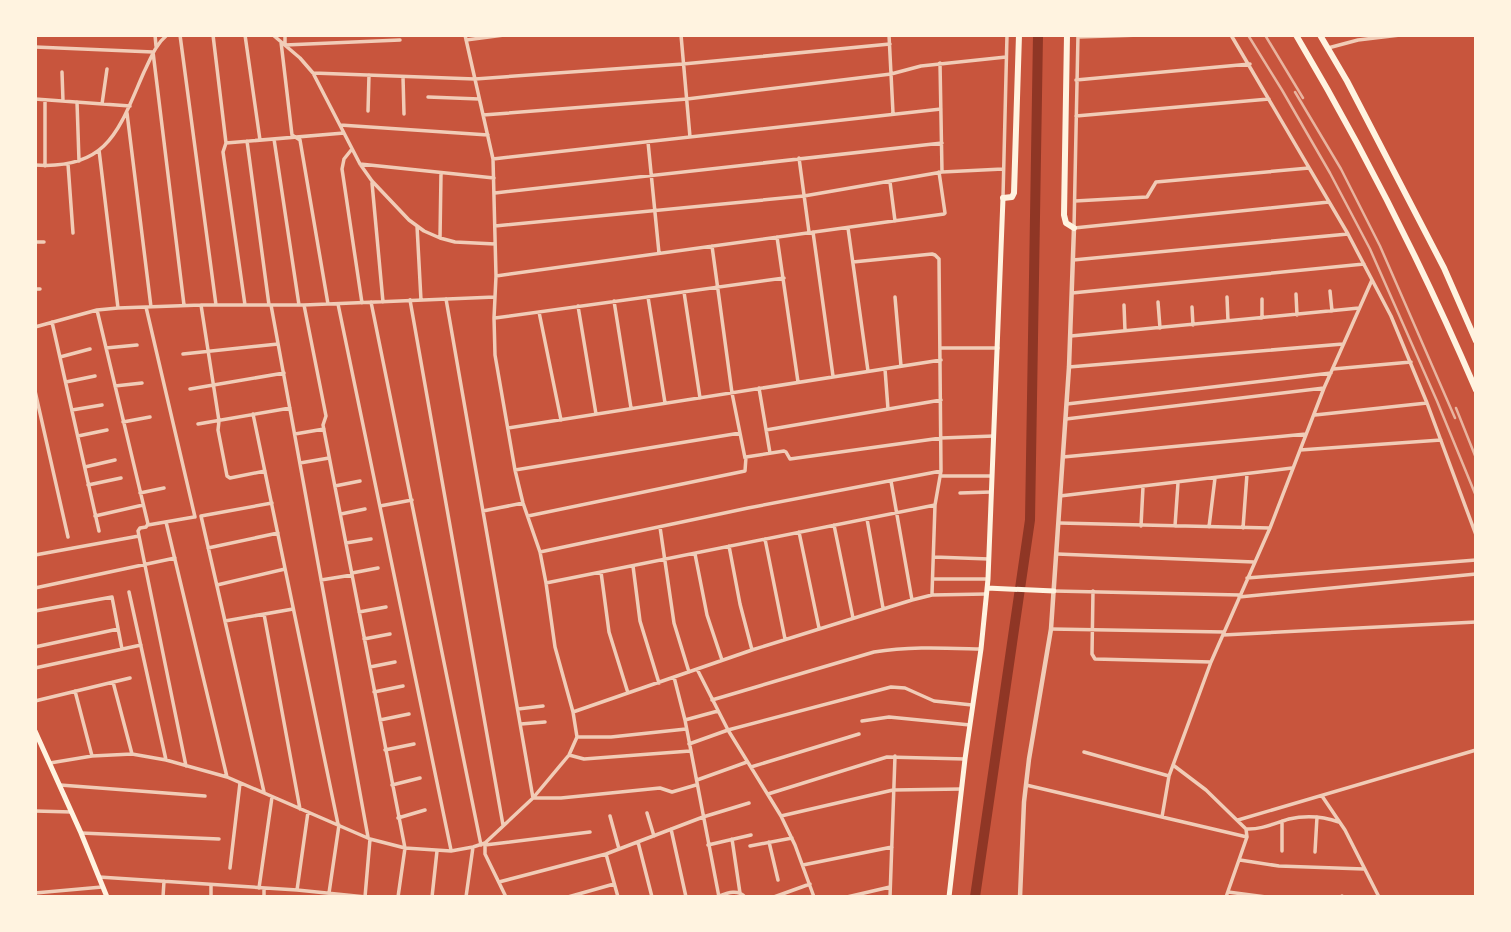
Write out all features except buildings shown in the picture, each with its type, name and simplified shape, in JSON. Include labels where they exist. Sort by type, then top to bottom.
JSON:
[{"type":"highway","points":[[1003,198],[1012,197],[1014,193],[1019,35]]},
{"type":"highway","points":[[1067,35],[1064,215],[1066,223],[1074,228]]},
{"type":"highway","points":[[1296,35],[1328,90],[1427,281],[1476,390]]},
{"type":"highway","points":[[1320,35],[1439,259],[1476,341]]},
{"type":"main road","points":[[949,897],[988,579],[1003,198]]},
{"type":"main road","points":[[987,591],[1003,588],[1054,591]]},
{"type":"main road","points":[[35,731],[107,897]]},
{"type":"street","points":[[155,35],[156,46]]},
{"type":"street","points":[[35,165],[79,161],[99,150],[111,139],[121,126],[156,46],[167,35]]},
{"type":"street","points":[[180,35],[216,305]]},
{"type":"street","points":[[213,35],[226,143],[223,152],[245,305]]},
{"type":"street","points":[[246,35],[260,140]]},
{"type":"street","points":[[273,35],[313,73],[360,164],[372,181],[417,226],[440,238],[455,242],[495,244]]},
{"type":"street","points":[[285,35],[283,43],[292,135],[300,139],[328,304]]},
{"type":"street","points":[[484,844],[533,798],[569,755],[577,737],[555,647],[540,552],[515,470],[495,355],[493,159],[466,37],[504,35]]},
{"type":"street","points":[[681,35],[690,137]]},
{"type":"street","points":[[889,35],[893,114]]},
{"type":"street","points":[[1003,198],[1006,35]]},
{"type":"street","points":[[1020,897],[1026,785],[1051,629],[1057,554],[1071,336],[1078,36],[1141,35]]},
{"type":"street","points":[[1231,35],[1348,234],[1391,316],[1476,535]]},
{"type":"street","points":[[1328,48],[1358,40],[1400,35]]},
{"type":"street","points":[[283,43],[400,40]]},
{"type":"street","points":[[313,73],[475,79],[683,64],[890,44]]},
{"type":"street","points":[[35,47],[153,52]]},
{"type":"street","points":[[153,52],[184,305]]},
{"type":"street","points":[[483,115],[687,99],[891,74],[940,63],[1006,57]]},
{"type":"street","points":[[496,275],[944,214],[940,63]]},
{"type":"street","points":[[1076,80],[1250,64]]},
{"type":"street","points":[[102,104],[107,69]]},
{"type":"street","points":[[62,72],[62,101]]},
{"type":"street","points":[[368,111],[369,75]]},
{"type":"street","points":[[403,77],[404,114]]},
{"type":"street","points":[[428,97],[480,99]]},
{"type":"street","points":[[35,99],[130,106]]},
{"type":"street","points":[[1076,116],[1269,99]]},
{"type":"street","points":[[45,100],[45,166]]},
{"type":"street","points":[[77,102],[79,161]]},
{"type":"street","points":[[493,159],[941,109]]},
{"type":"street","points":[[127,111],[148,307],[195,517]]},
{"type":"street","points":[[340,124],[488,135]]},
{"type":"street","points":[[226,143],[344,133]]},
{"type":"street","points":[[274,139],[302,305],[327,416],[324,429],[405,848],[398,897]]},
{"type":"street","points":[[98,877],[366,897],[369,838],[270,305],[247,141]]},
{"type":"street","points":[[648,142],[659,253]]},
{"type":"street","points":[[495,193],[942,143]]},
{"type":"street","points":[[352,149],[344,159],[342,169],[362,303]]},
{"type":"street","points":[[99,150],[118,308]]},
{"type":"street","points":[[799,158],[833,377]]},
{"type":"street","points":[[68,164],[73,233]]},
{"type":"street","points":[[360,164],[494,178]]},
{"type":"street","points":[[1075,201],[1147,197],[1156,182],[1308,168]]},
{"type":"street","points":[[495,226],[804,196],[941,172],[1003,169]]},
{"type":"street","points":[[440,238],[442,173]]},
{"type":"street","points":[[372,181],[383,302]]},
{"type":"street","points":[[890,182],[895,221]]},
{"type":"street","points":[[1074,228],[1329,202]]},
{"type":"street","points":[[417,226],[421,300]]},
{"type":"street","points":[[848,228],[868,371]]},
{"type":"street","points":[[1073,260],[1348,234]]},
{"type":"street","points":[[777,237],[798,382]]},
{"type":"street","points":[[35,242],[44,242]]},
{"type":"street","points":[[528,516],[745,471],[712,246]]},
{"type":"street","points":[[853,262],[932,254],[940,262],[942,438],[941,474],[935,505],[932,594]]},
{"type":"street","points":[[1072,293],[1364,264]]},
{"type":"street","points":[[494,318],[784,278]]},
{"type":"street","points":[[1162,817],[1169,776],[1211,662],[1269,528],[1331,371],[1372,280]]},
{"type":"street","points":[[1331,291],[1332,311]]},
{"type":"street","points":[[684,292],[699,398]]},
{"type":"street","points":[[1296,293],[1297,315]]},
{"type":"street","points":[[35,327],[97,310],[118,308],[338,304],[495,297]]},
{"type":"street","points":[[648,297],[665,403]]},
{"type":"street","points":[[895,297],[901,366]]},
{"type":"street","points":[[1227,297],[1228,321]]},
{"type":"street","points":[[446,299],[533,798]]},
{"type":"street","points":[[1262,299],[1262,318]]},
{"type":"street","points":[[410,300],[503,826]]},
{"type":"street","points":[[614,301],[631,408]]},
{"type":"street","points":[[371,302],[485,855],[506,897]]},
{"type":"street","points":[[1158,302],[1160,328]]},
{"type":"street","points":[[338,304],[451,851]]},
{"type":"street","points":[[201,305],[219,421],[217,428],[227,475],[230,478],[265,471]]},
{"type":"street","points":[[1124,305],[1125,332]]},
{"type":"street","points":[[578,306],[596,414]]},
{"type":"street","points":[[1192,307],[1193,325]]},
{"type":"street","points":[[1071,336],[1359,308]]},
{"type":"street","points":[[97,310],[148,525]]},
{"type":"street","points":[[539,312],[561,419]]},
{"type":"street","points":[[52,322],[99,531]]},
{"type":"street","points":[[183,354],[278,344]]},
{"type":"street","points":[[1069,367],[1343,344]]},
{"type":"street","points":[[106,348],[137,345]]},
{"type":"street","points":[[941,348],[998,348]]},
{"type":"street","points":[[60,357],[90,349]]},
{"type":"street","points":[[508,428],[941,360]]},
{"type":"street","points":[[1067,404],[1411,362]]},
{"type":"street","points":[[884,369],[888,409]]},
{"type":"street","points":[[190,388],[284,373]]},
{"type":"street","points":[[66,382],[96,376]]},
{"type":"street","points":[[115,386],[142,383]]},
{"type":"street","points":[[759,388],[770,453]]},
{"type":"street","points":[[1065,419],[1324,388]]},
{"type":"street","points":[[35,391],[68,537]]},
{"type":"street","points":[[766,430],[941,400]]},
{"type":"street","points":[[1313,415],[1427,403]]},
{"type":"street","points":[[72,410],[102,404]]},
{"type":"street","points":[[198,424],[290,408]]},
{"type":"street","points":[[253,414],[338,825],[331,895]]},
{"type":"street","points":[[123,422],[150,417]]},
{"type":"street","points":[[295,434],[324,429]]},
{"type":"street","points":[[78,436],[107,430]]},
{"type":"street","points":[[515,470],[740,433]]},
{"type":"street","points":[[1063,457],[1306,434]]},
{"type":"street","points":[[745,460],[747,457],[785,451],[790,459],[942,438],[994,436]]},
{"type":"street","points":[[1300,450],[1441,440]]},
{"type":"street","points":[[300,463],[330,458]]},
{"type":"street","points":[[85,467],[115,460]]},
{"type":"street","points":[[1060,496],[1292,468]]},
{"type":"street","points":[[540,552],[891,480],[941,474],[992,475]]},
{"type":"street","points":[[1243,528],[1247,474]]},
{"type":"street","points":[[88,485],[121,478]]},
{"type":"street","points":[[1209,527],[1215,478]]},
{"type":"street","points":[[891,480],[912,600]]},
{"type":"street","points":[[335,486],[360,481]]},
{"type":"street","points":[[1175,526],[1178,482]]},
{"type":"street","points":[[1141,526],[1143,487]]},
{"type":"street","points":[[140,493],[164,488]]},
{"type":"street","points":[[960,493],[991,492]]},
{"type":"street","points":[[380,506],[412,500]]},
{"type":"street","points":[[186,766],[138,529],[272,503]]},
{"type":"street","points":[[483,511],[523,503]]},
{"type":"street","points":[[96,516],[143,505]]},
{"type":"street","points":[[547,583],[935,505]]},
{"type":"street","points":[[341,514],[365,509]]},
{"type":"street","points":[[201,516],[264,792]]},
{"type":"street","points":[[867,519],[883,608]]},
{"type":"street","points":[[166,522],[227,777]]},
{"type":"street","points":[[1059,523],[1269,528]]},
{"type":"street","points":[[834,525],[853,618]]},
{"type":"street","points":[[660,527],[674,624],[689,672]]},
{"type":"street","points":[[799,532],[819,628]]},
{"type":"street","points":[[208,548],[278,533]]},
{"type":"street","points":[[35,555],[139,536]]},
{"type":"street","points":[[346,543],[371,539]]},
{"type":"street","points":[[765,539],[785,639]]},
{"type":"street","points":[[729,546],[752,650]]},
{"type":"street","points":[[695,553],[707,615],[722,660]]},
{"type":"street","points":[[1057,554],[1254,562]]},
{"type":"street","points":[[934,556],[989,559]]},
{"type":"street","points":[[35,588],[175,558]]},
{"type":"street","points":[[1247,578],[1476,560]]},
{"type":"street","points":[[633,565],[640,621],[659,683]]},
{"type":"street","points":[[321,580],[379,568]]},
{"type":"street","points":[[217,585],[285,569]]},
{"type":"street","points":[[601,572],[609,632],[628,694]]},
{"type":"street","points":[[1054,591],[1239,596],[1476,575]]},
{"type":"street","points":[[933,579],[988,579]]},
{"type":"street","points":[[573,712],[883,608],[932,594],[987,591]]},
{"type":"street","points":[[129,592],[166,760]]},
{"type":"street","points":[[1093,592],[1092,654],[1098,660],[1211,662]]},
{"type":"street","points":[[35,611],[111,597],[122,649]]},
{"type":"street","points":[[359,612],[386,607]]},
{"type":"street","points":[[225,621],[293,609]]},
{"type":"street","points":[[264,614],[300,809]]},
{"type":"street","points":[[1051,629],[1223,633],[1476,622]]},
{"type":"street","points":[[35,647],[118,629]]},
{"type":"street","points":[[364,639],[390,634]]},
{"type":"street","points":[[35,668],[141,645]]},
{"type":"street","points":[[712,700],[884,650],[981,649]]},
{"type":"street","points":[[370,667],[395,662]]},
{"type":"street","points":[[697,669],[728,730],[781,816],[814,897]]},
{"type":"street","points":[[674,677],[685,720],[718,897],[740,892]]},
{"type":"street","points":[[35,701],[130,678]]},
{"type":"street","points":[[113,682],[132,754]]},
{"type":"street","points":[[374,692],[403,686]]},
{"type":"street","points":[[689,744],[728,730],[891,687],[905,688],[934,701],[972,705]]},
{"type":"street","points":[[75,691],[92,756]]},
{"type":"street","points":[[518,709],[544,706]]},
{"type":"street","points":[[685,720],[718,711]]},
{"type":"street","points":[[380,720],[409,714]]},
{"type":"street","points":[[862,721],[889,717],[970,725]]},
{"type":"street","points":[[520,724],[545,722]]},
{"type":"street","points":[[577,737],[611,737],[686,729]]},
{"type":"street","points":[[750,767],[859,734]]},
{"type":"street","points":[[385,750],[414,744]]},
{"type":"street","points":[[1238,820],[1476,750]]},
{"type":"street","points":[[569,755],[584,759],[690,751]]},
{"type":"street","points":[[1084,752],[1169,776]]},
{"type":"street","points":[[50,763],[92,756],[132,754],[166,760],[227,777],[369,838],[405,848],[451,851],[484,844],[590,832]]},
{"type":"street","points":[[890,897],[895,756]]},
{"type":"street","points":[[768,794],[887,757],[965,759]]},
{"type":"street","points":[[533,798],[655,789],[672,792],[747,762]]},
{"type":"street","points":[[1173,765],[1206,790],[1246,828],[1247,836],[1227,895],[1266,897]]},
{"type":"street","points":[[392,785],[420,778]]},
{"type":"street","points":[[230,868],[240,783]]},
{"type":"street","points":[[60,785],[205,796]]},
{"type":"street","points":[[1026,785],[1247,836]]},
{"type":"street","points":[[781,816],[893,790],[962,789]]},
{"type":"street","points":[[1322,796],[1353,845],[1379,897]]},
{"type":"street","points":[[264,897],[262,888],[272,797]]},
{"type":"street","points":[[499,882],[606,854],[703,817],[749,803]]},
{"type":"street","points":[[398,818],[425,810]]},
{"type":"street","points":[[35,811],[72,812]]},
{"type":"street","points":[[300,897],[308,813]]},
{"type":"street","points":[[647,813],[654,836]]},
{"type":"street","points":[[610,816],[619,849]]},
{"type":"street","points":[[1246,828],[1260,828],[1299,817],[1317,817],[1339,822]]},
{"type":"street","points":[[1315,852],[1317,817]]},
{"type":"street","points":[[1282,821],[1282,851]]},
{"type":"street","points":[[671,829],[686,897]]},
{"type":"street","points":[[81,833],[219,839]]},
{"type":"street","points":[[708,845],[751,835]]},
{"type":"street","points":[[750,846],[792,838]]},
{"type":"street","points":[[732,839],[740,892],[745,897]]},
{"type":"street","points":[[638,842],[652,897]]},
{"type":"street","points":[[769,842],[778,880]]},
{"type":"street","points":[[466,897],[473,848]]},
{"type":"street","points":[[803,865],[892,848]]},
{"type":"street","points":[[432,897],[437,851]]},
{"type":"street","points":[[606,854],[618,897]]},
{"type":"street","points":[[1239,860],[1279,866],[1364,869]]},
{"type":"street","points":[[163,897],[164,881]]},
{"type":"street","points":[[568,897],[583,895],[614,884]]},
{"type":"street","points":[[774,897],[810,884]]},
{"type":"street","points":[[211,885],[211,897]]},
{"type":"street","points":[[35,893],[102,887]]},
{"type":"street","points":[[847,897],[890,887]]},
{"type":"waterway","points":[[975,897],[1030,520],[1038,35]]},
{"type":"railway","points":[[1248,35],[1330,173],[1370,249],[1476,496]]},
{"type":"railway","points":[[1265,35],[1303,98]]},
{"type":"railway","points":[[1295,92],[1341,169],[1380,246],[1455,418]]},
{"type":"railway","points":[[1456,408],[1476,458]]}]
